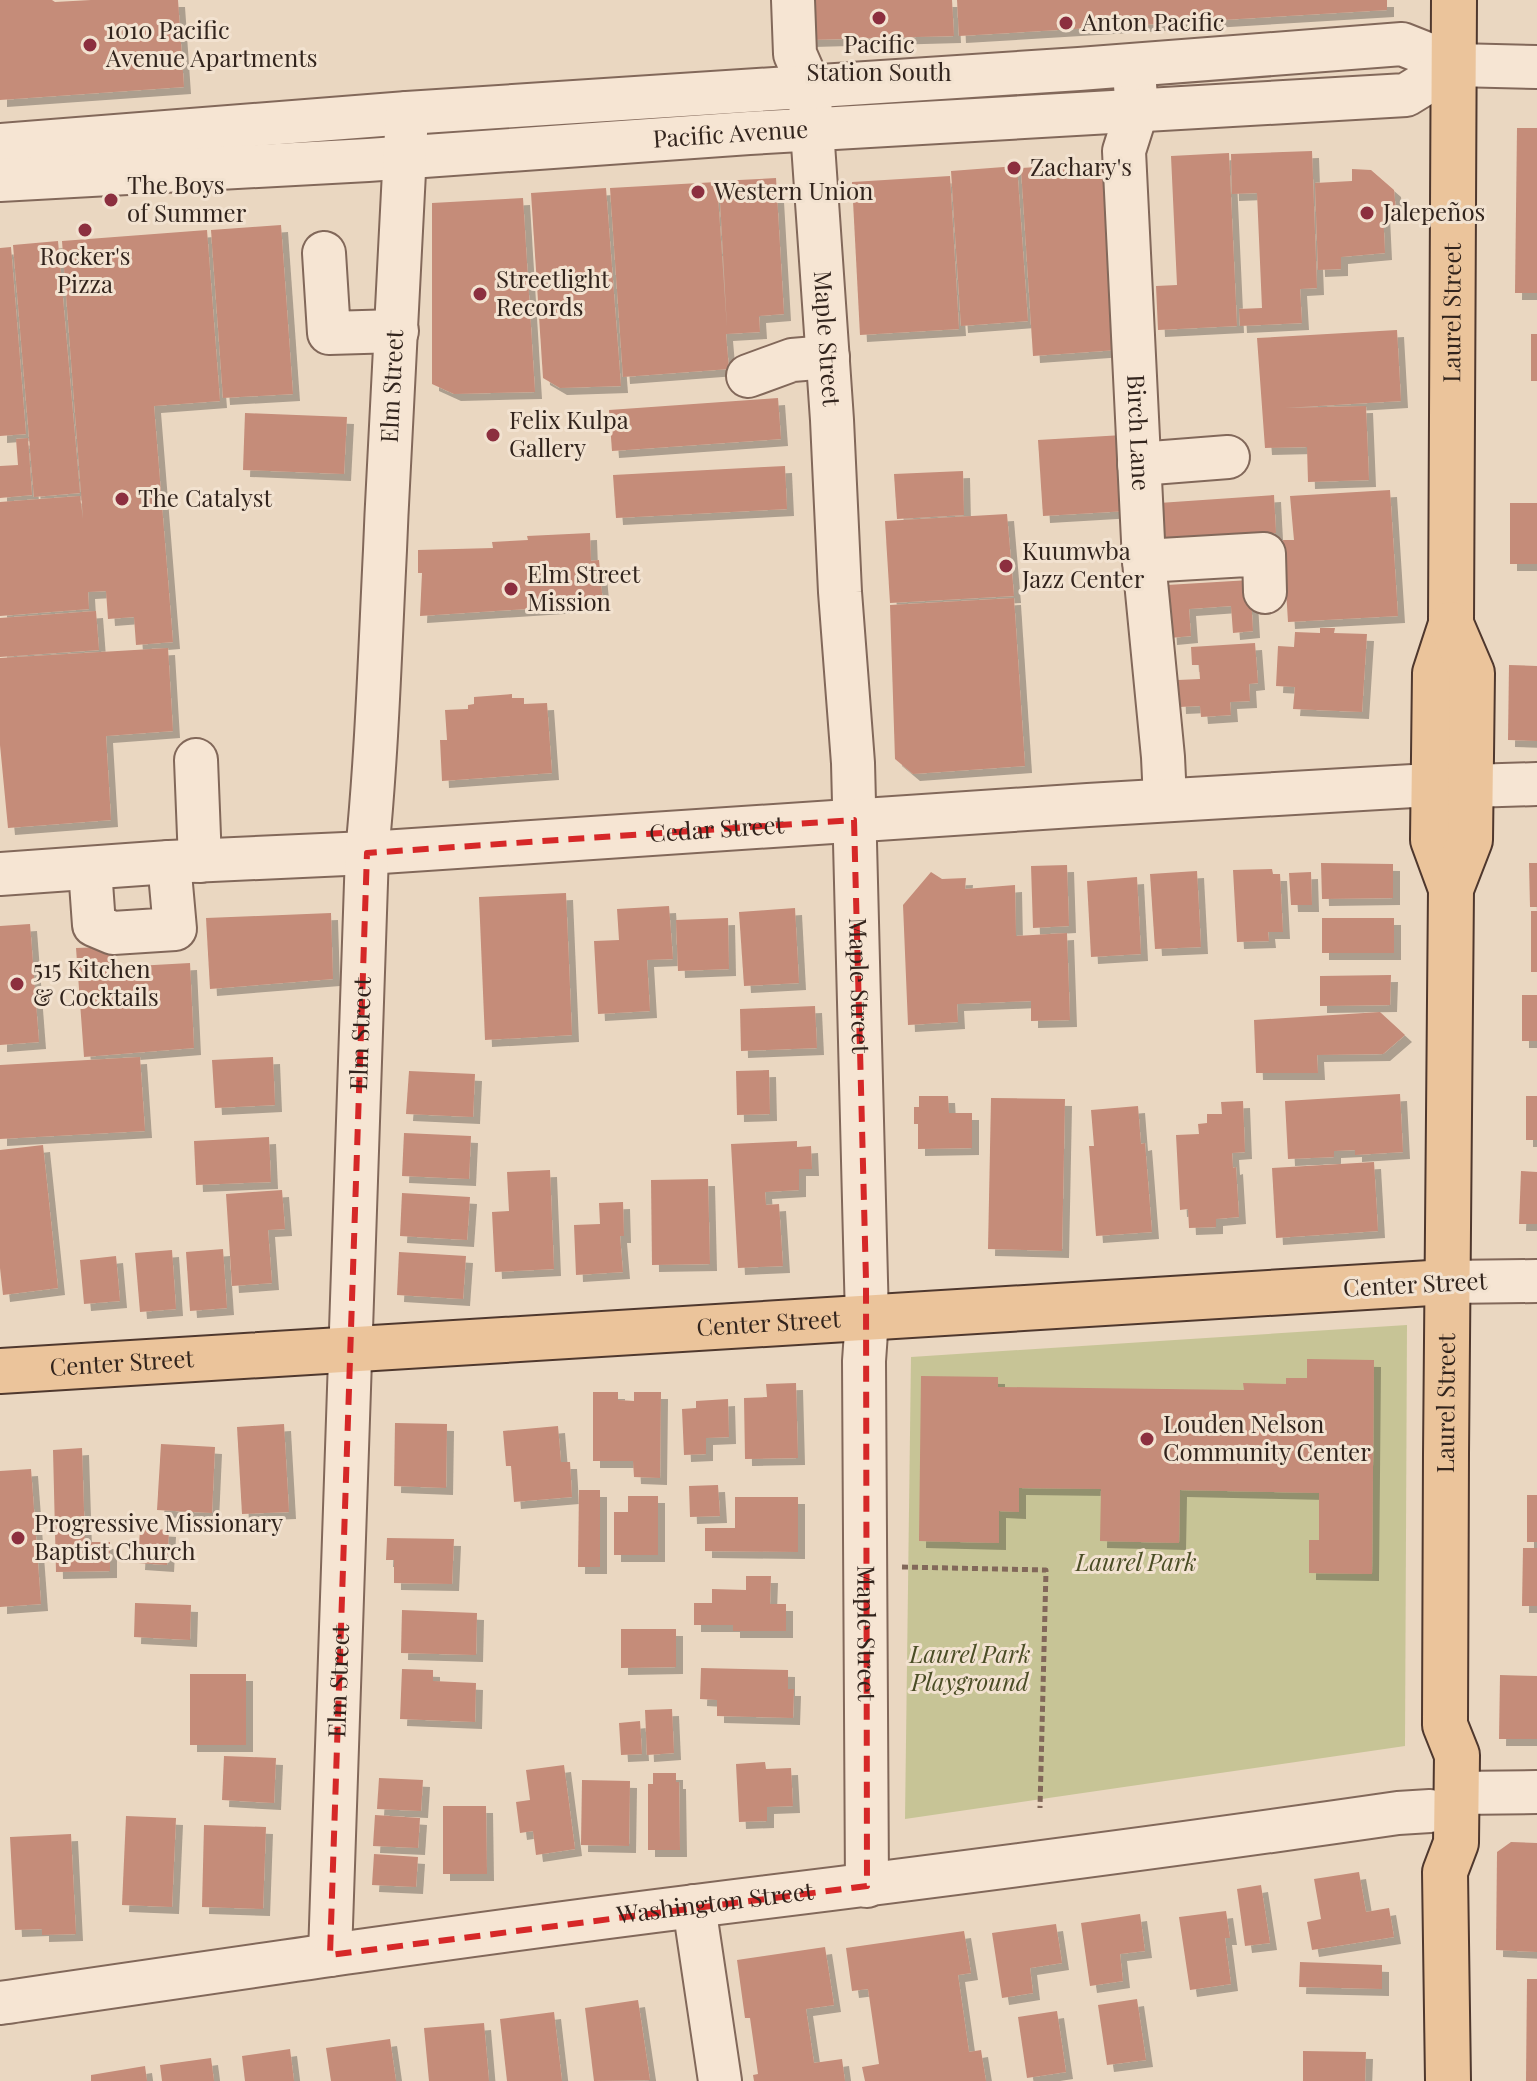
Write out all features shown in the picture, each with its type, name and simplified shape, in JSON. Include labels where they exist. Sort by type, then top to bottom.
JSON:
[{"type":"main road","name":"Laurel Street","points":[[1448,2081],[1445,1872],[1429,1847],[1457,1755],[1445,1725],[1451,889],[1433,840],[1452,786],[1435,673],[1451,624],[1454,0]]},
{"type":"main road","name":"Center Street","points":[[0,1371],[1447,1282]]},
{"type":"street","name":"Maple Street","points":[[793,0],[795,54],[809,86],[853,763],[867,1318],[864,1392],[867,1886]]},
{"type":"street","name":"Pacific Avenue","points":[[0,145],[407,113],[559,85],[809,86],[1402,44],[1455,65],[1537,67]]},
{"type":"street","name":"Birch Lane","points":[[1134,64],[1137,110],[1124,151],[1144,561],[1165,800]]},
{"type":"street","name":"Pacific Avenue","points":[[0,180],[405,158],[811,130],[1406,95],[1455,65]]},
{"type":"street","points":[[559,85],[563,146]]},
{"type":"street","name":"Elm Street","points":[[330,1955],[367,853],[359,753],[365,636],[397,331],[407,113]]},
{"type":"street","points":[[324,253],[329,333],[397,331]]},
{"type":"street","points":[[748,376],[792,360],[828,357]]},
{"type":"street","points":[[1139,464],[1228,457]]},
{"type":"street","points":[[1144,561],[1264,554],[1265,592]]},
{"type":"street","points":[[90,869],[94,925],[113,933],[175,929],[196,760]]},
{"type":"street","name":"Cedar Street","points":[[0,874],[1165,800],[1413,786],[1537,784]]},
{"type":"street","name":"Center Street","points":[[1447,1282],[1537,1281]]},
{"type":"street","name":"Washington Street","points":[[0,2003],[330,1955],[1398,1813],[1443,1802],[1537,1792]]},
{"type":"street","points":[[694,1906],[720,2081]]},
{"type":"path","points":[[893,1567],[1046,1570],[1040,1808]]},
{"type":"highlighted area","points":[[854,820],[866,1280],[867,1886],[330,1955],[367,853]]},
{"type":"green space","name":"Laurel Park","points":[[1407,1325],[1405,1746],[905,1819],[911,1357]]},
{"type":"building","name":"1010 Pacific Avenue Apartments","points":[[0,0],[178,0],[184,87],[0,100]]},
{"type":"building","name":"Pacific Station South","points":[[804,0],[952,0],[954,36],[806,40]]},
{"type":"building","name":"Anton Pacific","points":[[957,0],[1387,0],[1387,10],[959,36]]},
{"type":"building","points":[[1517,128],[1537,128],[1537,293],[1515,293]]},
{"type":"building","points":[[1312,151],[1317,288],[1300,289],[1302,323],[1240,326],[1239,309],[1262,308],[1257,193],[1232,194],[1231,154]]},
{"type":"building","points":[[1229,153],[1237,326],[1158,330],[1156,286],[1177,285],[1171,156]]},
{"type":"building","points":[[1105,163],[1117,350],[1033,356],[1021,168]]},
{"type":"building","points":[[1017,166],[1028,321],[961,326],[951,171]]},
{"type":"building","points":[[1352,169],[1371,170],[1394,190],[1396,211],[1383,211],[1385,253],[1341,257],[1341,269],[1318,270],[1315,183],[1352,181]]},
{"type":"building","points":[[950,176],[959,329],[860,335],[852,182]]},
{"type":"building","points":[[776,178],[784,314],[759,316],[760,332],[726,334],[729,369],[623,377],[610,188],[717,182],[727,328],[719,181]]},
{"type":"building","points":[[606,188],[621,386],[560,388],[543,378],[531,193]]},
{"type":"building","name":"Streetlight Records","points":[[523,198],[535,392],[454,394],[432,384],[432,203]]},
{"type":"building","points":[[281,225],[293,394],[223,398],[211,230]]},
{"type":"building","name":"The Catalyst","points":[[207,230],[220,401],[154,406],[173,642],[136,645],[134,617],[108,619],[106,591],[88,592],[89,609],[0,616],[0,502],[80,496],[83,519],[62,241]]},
{"type":"building","points":[[58,241],[80,493],[34,497],[13,245]]},
{"type":"building","points":[[11,247],[26,434],[0,436],[0,248]]},
{"type":"building","points":[[1397,330],[1401,401],[1285,408],[1366,406],[1369,480],[1308,482],[1307,447],[1265,448],[1257,338]]},
{"type":"building","points":[[1531,334],[1537,334],[1537,381],[1531,381]]},
{"type":"building","points":[[778,398],[781,439],[612,451],[609,410]]},
{"type":"building","points":[[245,413],[347,417],[344,474],[243,470]]},
{"type":"building","points":[[1123,435],[1127,511],[1043,516],[1038,440]]},
{"type":"building","points":[[28,438],[32,495],[0,498],[0,466],[18,465],[16,439]]},
{"type":"building","points":[[785,466],[787,509],[616,518],[613,475]]},
{"type":"building","points":[[963,471],[964,515],[897,519],[894,474]]},
{"type":"building","points":[[1390,490],[1398,616],[1288,622],[1283,540],[1294,540],[1290,496]]},
{"type":"building","points":[[1274,495],[1276,533],[1161,540],[1159,503]]},
{"type":"building","points":[[1510,503],[1537,503],[1537,564],[1510,564]]},
{"type":"building","points":[[1007,514],[1014,596],[890,603],[885,521]]},
{"type":"building","name":"Elm Street Mission","points":[[590,533],[591,561],[599,560],[603,604],[420,616],[422,573],[418,573],[418,550],[493,548],[492,542],[528,540],[527,536]]},
{"type":"building","points":[[1250,580],[1253,631],[1233,633],[1231,606],[1189,609],[1191,636],[1170,638],[1167,585]]},
{"type":"building","points":[[1014,598],[1025,766],[913,774],[895,759],[890,605]]},
{"type":"building","points":[[96,611],[99,650],[0,657],[0,618]]},
{"type":"building","points":[[1320,628],[1335,628],[1334,633],[1367,634],[1362,712],[1293,709],[1295,687],[1276,686],[1278,646],[1294,647],[1295,632],[1320,633]]},
{"type":"building","points":[[1255,643],[1258,683],[1249,684],[1250,701],[1230,702],[1231,715],[1201,717],[1200,706],[1179,707],[1178,680],[1200,679],[1199,665],[1192,665],[1191,647]]},
{"type":"building","points":[[168,648],[173,731],[106,736],[111,820],[8,828],[0,745],[0,658]]},
{"type":"building","points":[[1509,665],[1537,666],[1537,741],[1508,740]]},
{"type":"building","points":[[512,694],[512,698],[524,698],[524,704],[547,703],[552,773],[442,781],[440,740],[447,740],[445,710],[468,709],[468,705],[474,704],[474,697]]},
{"type":"building","points":[[1321,863],[1393,864],[1393,898],[1322,899]]},
{"type":"building","points":[[1529,863],[1537,863],[1537,907],[1530,907]]},
{"type":"building","points":[[1067,865],[1069,926],[1033,928],[1031,866]]},
{"type":"building","points":[[1272,869],[1273,874],[1280,874],[1283,932],[1268,932],[1269,941],[1237,942],[1233,870]]},
{"type":"building","points":[[1197,871],[1201,947],[1155,949],[1150,874]]},
{"type":"building","points":[[931,872],[942,879],[966,878],[965,889],[1015,885],[1016,936],[1067,933],[1070,1020],[1031,1021],[1031,1001],[957,1004],[958,1022],[908,1025],[903,905]]},
{"type":"building","points":[[1311,872],[1312,905],[1291,905],[1289,873]]},
{"type":"building","points":[[1137,877],[1141,954],[1091,957],[1087,881]]},
{"type":"building","points":[[566,893],[572,1035],[485,1040],[479,897]]},
{"type":"building","points":[[669,906],[673,959],[647,960],[650,1011],[598,1014],[594,941],[619,940],[617,909]]},
{"type":"building","points":[[795,908],[799,983],[744,986],[739,912]]},
{"type":"building","points":[[1531,911],[1537,911],[1537,972],[1531,972]]},
{"type":"building","points":[[331,913],[333,979],[210,989],[206,918]]},
{"type":"building","points":[[728,918],[729,969],[678,971],[676,920]]},
{"type":"building","points":[[1322,918],[1394,918],[1394,953],[1322,953]]},
{"type":"building","name":"515 Kitchen & Cocktails","points":[[30,924],[39,1042],[0,1045],[0,926]]},
{"type":"building","points":[[105,947],[118,967],[190,963],[194,1048],[84,1057],[76,948]]},
{"type":"building","points":[[1391,975],[1390,1005],[1320,1006],[1320,976]]},
{"type":"building","points":[[1522,995],[1537,995],[1537,1041],[1522,1041]]},
{"type":"building","points":[[815,1006],[817,1048],[741,1051],[740,1009]]},
{"type":"building","points":[[1380,1012],[1405,1035],[1383,1054],[1317,1055],[1318,1073],[1256,1073],[1254,1020]]},
{"type":"building","points":[[140,1057],[145,1131],[0,1139],[0,1065]]},
{"type":"building","points":[[273,1057],[275,1105],[215,1108],[212,1060]]},
{"type":"building","points":[[769,1070],[770,1114],[737,1115],[736,1071]]},
{"type":"building","points":[[409,1071],[475,1074],[473,1117],[406,1114]]},
{"type":"building","points":[[1400,1094],[1403,1152],[1355,1155],[1355,1150],[1334,1151],[1334,1157],[1288,1159],[1285,1101]]},
{"type":"building","points":[[919,1096],[948,1096],[949,1113],[972,1113],[972,1148],[918,1149],[914,1107],[919,1107]]},
{"type":"building","points":[[1526,1096],[1537,1096],[1537,1140],[1526,1140]]},
{"type":"building","points":[[991,1098],[1065,1099],[1062,1251],[988,1249]]},
{"type":"building","points":[[1243,1101],[1245,1152],[1232,1153],[1233,1168],[1236,1167],[1239,1217],[1216,1219],[1216,1227],[1189,1228],[1188,1209],[1180,1210],[1176,1135],[1199,1134],[1198,1124],[1207,1123],[1207,1114],[1222,1114],[1221,1102]]},
{"type":"building","points":[[1138,1106],[1141,1144],[1145,1143],[1152,1232],[1096,1236],[1089,1146],[1094,1146],[1091,1110]]},
{"type":"building","points":[[404,1133],[471,1136],[469,1179],[402,1176]]},
{"type":"building","points":[[269,1137],[271,1182],[196,1185],[194,1141]]},
{"type":"building","points":[[797,1141],[797,1147],[811,1146],[812,1169],[799,1169],[799,1190],[765,1192],[766,1205],[779,1204],[783,1266],[738,1268],[731,1144]]},
{"type":"building","points":[[43,1145],[58,1288],[3,1295],[0,1268],[0,1150]]},
{"type":"building","points":[[1374,1162],[1378,1231],[1276,1238],[1272,1168]]},
{"type":"building","points":[[550,1170],[554,1269],[495,1272],[492,1212],[509,1211],[507,1172]]},
{"type":"building","points":[[1521,1171],[1537,1172],[1537,1224],[1519,1224]]},
{"type":"building","points":[[708,1179],[710,1264],[652,1265],[651,1180]]},
{"type":"building","points":[[282,1190],[285,1229],[268,1230],[272,1283],[232,1286],[226,1194]]},
{"type":"building","points":[[402,1193],[470,1197],[467,1240],[400,1236]]},
{"type":"building","points":[[623,1202],[624,1236],[620,1236],[623,1272],[576,1275],[574,1225],[600,1224],[599,1203]]},
{"type":"building","points":[[223,1249],[227,1308],[190,1311],[186,1252]]},
{"type":"building","points":[[172,1250],[176,1309],[140,1312],[135,1253]]},
{"type":"building","points":[[399,1252],[466,1256],[463,1299],[397,1295]]},
{"type":"building","points":[[116,1256],[120,1301],[84,1304],[80,1260]]},
{"type":"building","name":"Louden Nelson Community Center","points":[[1307,1359],[1374,1360],[1372,1574],[1309,1573],[1309,1540],[1319,1540],[1319,1493],[1180,1490],[1179,1543],[1100,1541],[1101,1489],[1019,1488],[1019,1512],[999,1511],[999,1543],[919,1541],[921,1376],[998,1377],[998,1387],[1244,1390],[1243,1383],[1286,1384],[1286,1378],[1307,1378]]},
{"type":"building","points":[[796,1383],[798,1458],[745,1459],[744,1398],[767,1397],[766,1384]]},
{"type":"building","points":[[593,1392],[618,1392],[618,1400],[634,1401],[634,1392],[661,1392],[660,1478],[634,1477],[633,1461],[593,1461]]},
{"type":"building","points":[[728,1399],[729,1437],[706,1438],[706,1454],[684,1455],[682,1409],[696,1408],[696,1401]]},
{"type":"building","points":[[395,1423],[447,1424],[446,1488],[394,1486]]},
{"type":"building","points":[[284,1424],[289,1512],[242,1514],[237,1427]]},
{"type":"building","points":[[558,1426],[561,1462],[570,1462],[572,1497],[514,1502],[511,1466],[506,1466],[503,1431]]},
{"type":"building","points":[[161,1444],[215,1447],[212,1513],[157,1510]]},
{"type":"building","points":[[82,1448],[85,1542],[110,1542],[110,1571],[56,1572],[53,1450]]},
{"type":"building","name":"Progressive Missionary Baptist Church","points":[[31,1469],[41,1604],[0,1607],[0,1471]]},
{"type":"building","points":[[718,1485],[720,1516],[690,1517],[689,1486]]},
{"type":"building","points":[[579,1490],[600,1490],[600,1567],[578,1567]]},
{"type":"building","points":[[1527,1495],[1537,1495],[1537,1542],[1527,1542]]},
{"type":"building","points":[[628,1496],[658,1496],[658,1555],[614,1555],[614,1512],[628,1512]]},
{"type":"building","points":[[735,1497],[798,1497],[798,1552],[705,1551],[705,1528],[735,1528]]},
{"type":"building","points":[[140,1528],[169,1530],[167,1565],[138,1563]]},
{"type":"building","points":[[387,1538],[454,1539],[452,1584],[394,1583],[394,1560],[386,1560]]},
{"type":"building","points":[[1523,1548],[1537,1548],[1537,1606],[1522,1606]]},
{"type":"building","points":[[746,1576],[771,1576],[770,1604],[786,1604],[786,1631],[733,1631],[733,1625],[694,1625],[694,1603],[712,1603],[712,1589],[746,1590]]},
{"type":"building","points":[[135,1603],[191,1605],[190,1640],[134,1637]]},
{"type":"building","points":[[402,1610],[477,1613],[476,1655],[401,1653]]},
{"type":"building","points":[[621,1629],[676,1629],[676,1667],[621,1668]]},
{"type":"building","points":[[701,1668],[788,1670],[788,1689],[794,1689],[793,1718],[717,1716],[717,1700],[700,1699]]},
{"type":"building","points":[[402,1669],[433,1670],[433,1681],[476,1683],[475,1722],[400,1719]]},
{"type":"building","points":[[190,1674],[246,1674],[246,1745],[190,1745]]},
{"type":"building","points":[[1500,1675],[1537,1676],[1537,1739],[1499,1739]]},
{"type":"building","points":[[672,1709],[674,1753],[647,1755],[645,1710]]},
{"type":"building","points":[[640,1721],[642,1754],[621,1755],[619,1723]]},
{"type":"building","points":[[224,1756],[276,1758],[274,1803],[222,1800]]},
{"type":"building","points":[[765,1762],[766,1769],[791,1768],[793,1806],[767,1807],[767,1821],[739,1822],[736,1764]]},
{"type":"building","points":[[564,1765],[575,1849],[536,1855],[533,1831],[520,1833],[516,1802],[530,1800],[526,1770]]},
{"type":"building","points":[[653,1773],[676,1773],[676,1782],[679,1782],[680,1850],[648,1850],[648,1784],[653,1784]]},
{"type":"building","points":[[379,1778],[423,1780],[421,1811],[377,1809]]},
{"type":"building","points":[[582,1780],[630,1781],[629,1846],[581,1845]]},
{"type":"building","points":[[443,1806],[486,1806],[487,1874],[443,1874]]},
{"type":"building","points":[[375,1815],[420,1818],[418,1848],[373,1846]]},
{"type":"building","points":[[126,1816],[176,1818],[172,1907],[122,1905]]},
{"type":"building","points":[[204,1825],[266,1827],[263,1909],[202,1907]]},
{"type":"building","points":[[71,1834],[76,1934],[42,1935],[42,1929],[15,1930],[10,1837]]},
{"type":"building","points":[[1511,1842],[1537,1843],[1537,1952],[1496,1950],[1497,1852]]},
{"type":"building","points":[[374,1854],[418,1857],[416,1887],[372,1885]]},
{"type":"building","points":[[1359,1872],[1366,1912],[1389,1908],[1394,1937],[1312,1950],[1307,1922],[1321,1919],[1314,1879]]},
{"type":"building","points":[[1261,1885],[1270,1943],[1245,1946],[1237,1889]]},
{"type":"building","points":[[1226,1911],[1230,1938],[1225,1938],[1231,1984],[1190,1990],[1179,1917]]},
{"type":"building","points":[[1140,1914],[1145,1951],[1120,1954],[1123,1981],[1090,1986],[1081,1923]]},
{"type":"building","points":[[1056,1924],[1062,1963],[1030,1968],[1033,1993],[1002,1998],[992,1933]]},
{"type":"building","points":[[964,1931],[971,1973],[958,1975],[969,2052],[981,2050],[986,2081],[865,2081],[862,2067],[879,2064],[868,1989],[852,1991],[846,1948]]},
{"type":"building","points":[[825,1947],[834,2005],[806,2009],[814,2063],[842,2059],[845,2081],[754,2081],[753,2075],[758,2074],[750,2018],[745,2018],[737,1960]]},
{"type":"building","points":[[1300,1962],[1382,1965],[1382,1989],[1299,1987]]},
{"type":"building","points":[[1527,1979],[1537,1979],[1537,2081],[1526,2081]]},
{"type":"building","points":[[1137,1999],[1146,2060],[1107,2065],[1098,2005]]},
{"type":"building","points":[[638,2000],[650,2080],[594,2081],[585,2008]]},
{"type":"building","points":[[1057,2011],[1066,2072],[1027,2078],[1018,2017]]},
{"type":"building","points":[[554,2012],[562,2081],[507,2081],[500,2019]]},
{"type":"building","points":[[484,2023],[489,2081],[429,2081],[424,2028]]},
{"type":"building","points":[[390,2039],[396,2081],[331,2081],[326,2048]]},
{"type":"building","points":[[290,2049],[294,2081],[245,2081],[242,2056]]},
{"type":"building","points":[[1303,2051],[1366,2052],[1365,2081],[1303,2081]]},
{"type":"building","points":[[211,2058],[214,2081],[162,2081],[160,2065]]},
{"type":"building","points":[[145,2066],[147,2081],[91,2081],[91,2075]]},
{"type":"place","name":"Pacific Station South","points":[[879,18]]},
{"type":"place","name":"Anton Pacific","points":[[1066,23]]},
{"type":"place","name":"1010 Pacific Avenue Apartments","points":[[90,45]]},
{"type":"place","name":"Zachary's","points":[[1014,168]]},
{"type":"place","name":"Western Union","points":[[698,192]]},
{"type":"place","name":"The Boys of Summer","points":[[111,200]]},
{"type":"place","name":"Jalepeños","points":[[1367,213]]},
{"type":"place","name":"Rocker's Pizza","points":[[85,230]]},
{"type":"place","name":"Streetlight Records","points":[[480,294]]},
{"type":"place","name":"Felix Kulpa Gallery","points":[[493,435]]},
{"type":"place","name":"The Catalyst","points":[[122,499]]},
{"type":"place","name":"Kuumwba Jazz Center","points":[[1006,566]]},
{"type":"place","name":"Elm Street Mission","points":[[511,589]]},
{"type":"place","name":"515 Kitchen & Cocktails","points":[[17,984]]},
{"type":"place","name":"Louden Nelson Community Center","points":[[1147,1439]]},
{"type":"place","name":"Progressive Missionary Baptist Church","points":[[18,1538]]},
{"type":"park label","name":"Laurel Park Playground","points":[[970,1669]]}]
